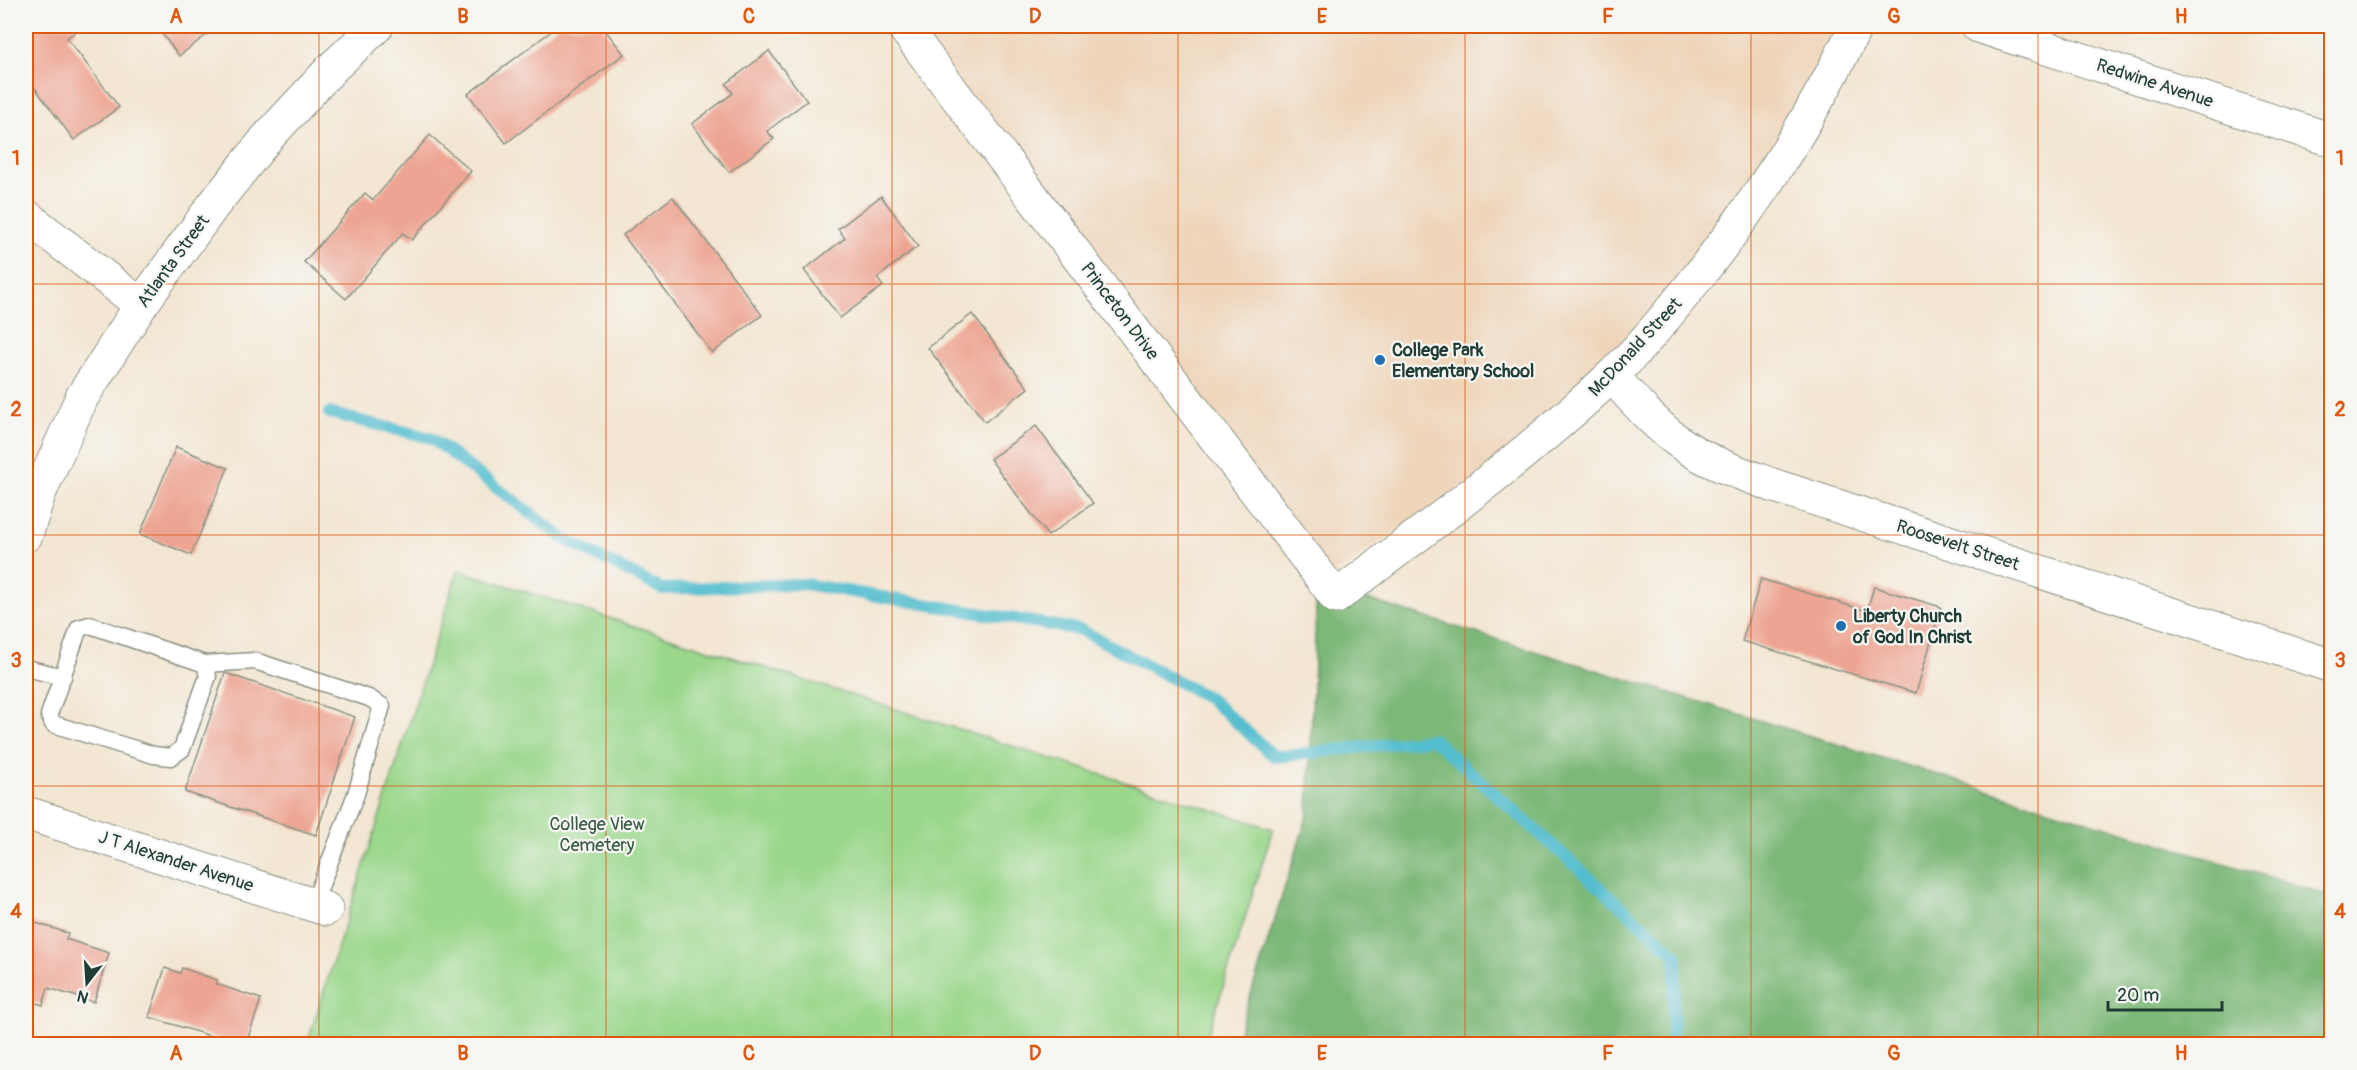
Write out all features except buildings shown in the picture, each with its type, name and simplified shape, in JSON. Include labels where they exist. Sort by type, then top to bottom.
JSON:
[{"type":"street","name":"Atlanta Street","points":[[26,535],[39,494],[82,397],[141,305],[212,207],[267,138],[332,68],[377,26]]},
{"type":"street","name":"Princeton Drive","points":[[903,26],[1336,597]]},
{"type":"street","name":"McDonald Street","points":[[1336,597],[1552,430],[1612,376],[1664,319],[1763,191],[1805,123],[1856,26]]},
{"type":"street","name":"Redwine Avenue","points":[[1978,26],[2331,140]]},
{"type":"street","points":[[26,216],[141,305]]},
{"type":"street","name":"Roosevelt Street","points":[[1612,376],[1645,413],[1680,443],[1731,469],[1772,485],[2331,666]]},
{"type":"street","name":"J T Alexander Avenue","points":[[26,813],[320,907]]},
{"type":"lane","points":[[205,664],[208,676],[182,749],[171,757],[154,755],[53,724],[49,715],[79,628],[90,625],[205,664],[255,662],[369,698],[382,706],[320,907]]},
{"type":"lane","points":[[26,668],[63,677]]},
{"type":"shaded area","name":"College Park Elementary School","points":[[898,26],[1845,26],[1693,279],[1530,441],[1317,584]]},
{"type":"green space","name":"College View Cemetery","points":[[458,570],[1273,829],[1205,1044],[307,1044]]},
{"type":"green space","points":[[1317,584],[2331,896],[2331,1044],[1235,1044],[1308,814]]},
{"type":"waterway","points":[[329,413],[431,438],[564,539],[662,589],[804,584],[1081,630],[1209,698],[1275,757],[1433,739],[1677,956],[1671,1044]]},
{"type":"place","name":"College Park Elementary School","points":[[1380,360]]},
{"type":"place","name":"Liberty Church of God In Christ","points":[[1841,626]]}]
